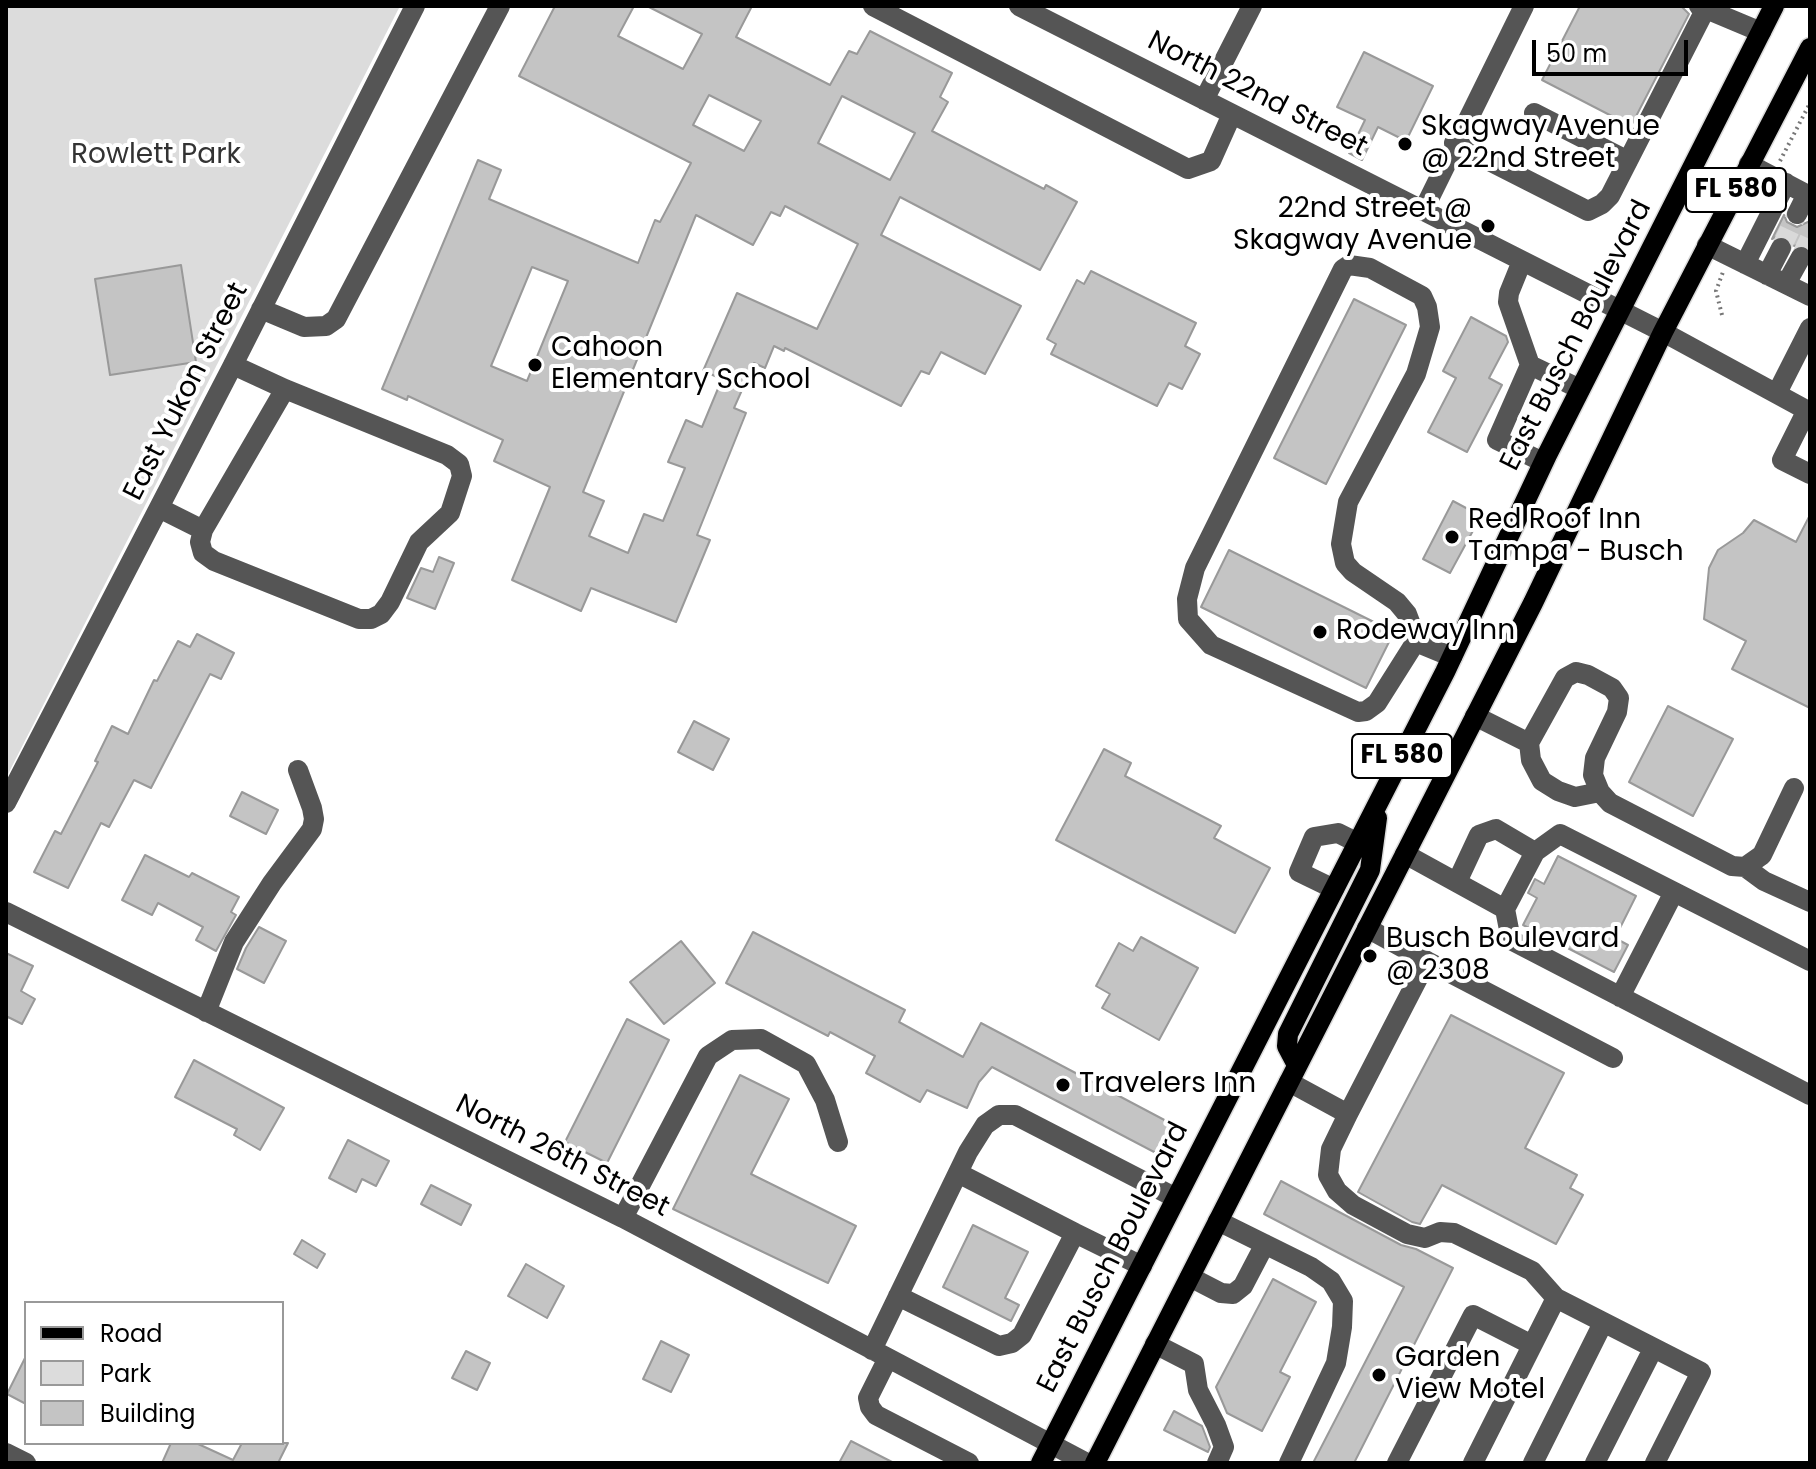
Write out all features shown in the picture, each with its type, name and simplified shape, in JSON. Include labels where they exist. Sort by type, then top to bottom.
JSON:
[{"type":"main road","name":"East Busch Boulevard","points":[[1041,1463],[1452,657],[1543,462],[1774,6]]},
{"type":"main road","name":"FL 580","points":[[1095,1463],[1533,603],[1707,245],[1749,164],[1804,71],[1810,48]]},
{"type":"main road","points":[[1293,1073],[1287,1046],[1288,1034],[1370,870],[1379,802]]},
{"type":"street","name":"East Yukon Street","points":[[6,803],[415,6]]},
{"type":"street","points":[[261,309],[304,327],[326,326],[336,319],[500,6]]},
{"type":"street","points":[[873,6],[1188,169],[1211,161],[1232,114]]},
{"type":"street","name":"North 22nd Street","points":[[1019,6],[1663,332],[1808,411]]},
{"type":"street","points":[[1204,100],[1252,6]]},
{"type":"street","points":[[1423,211],[1524,6]]},
{"type":"street","points":[[1454,143],[1588,211],[1610,196],[1702,8],[1761,32]]},
{"type":"street","points":[[1534,113],[1628,161]]},
{"type":"street","points":[[1749,164],[1809,195],[1797,214]]},
{"type":"street","points":[[1745,264],[1786,183]]},
{"type":"street","points":[[1707,245],[1810,296]]},
{"type":"street","points":[[1767,275],[1781,248]]},
{"type":"street","points":[[1786,284],[1801,257]]},
{"type":"street","points":[[1522,261],[1508,302],[1530,365],[1497,440],[1543,462]]},
{"type":"street","points":[[1418,643],[1413,646],[1377,703],[1366,711],[1358,712],[1211,645],[1188,619],[1187,599],[1195,568],[1343,269],[1349,265],[1370,268],[1422,296],[1430,327],[1416,374],[1348,502],[1341,544],[1345,563],[1353,572],[1397,602],[1407,614],[1418,643],[1452,657]]},
{"type":"street","points":[[1777,393],[1810,328]]},
{"type":"street","points":[[233,365],[447,455],[459,464],[462,476],[450,513],[419,542],[390,602],[381,614],[371,619],[359,619],[214,561],[203,553],[200,542],[203,530],[285,389]]},
{"type":"street","points":[[1530,365],[1580,389]]},
{"type":"street","points":[[1808,411],[1782,460],[1810,474]]},
{"type":"street","points":[[159,508],[203,530]]},
{"type":"street","points":[[1600,792],[1575,797],[1558,791],[1542,781],[1531,760],[1529,743],[1565,678],[1576,672],[1612,688],[1619,698],[1617,712],[1595,758],[1593,775],[1600,792],[1610,803],[1732,866],[1745,867],[1764,881],[1810,902]]},
{"type":"street","points":[[1475,716],[1529,743]]},
{"type":"street","points":[[206,1012],[234,942],[312,829],[312,808],[298,770]]},
{"type":"street","points":[[1745,867],[1762,855],[1794,788]]},
{"type":"street","points":[[1457,882],[1479,835],[1496,829],[1535,852]]},
{"type":"street","points":[[1334,889],[1299,872],[1314,837],[1338,833],[1358,843]]},
{"type":"street","points":[[1810,961],[1560,834],[1535,852],[1505,909],[1511,940],[1810,1095]]},
{"type":"street","points":[[1405,854],[1505,909]]},
{"type":"street","points":[[1620,997],[1674,892]]},
{"type":"street","name":"North 26th Street","points":[[6,912],[623,1218],[1087,1463]]},
{"type":"street","points":[[1367,928],[1613,1058]]},
{"type":"street","points":[[1427,961],[1331,1149],[1328,1175],[1337,1191],[1353,1205],[1407,1234],[1425,1238],[1440,1232],[1454,1233],[1532,1271],[1556,1298],[1701,1372],[1655,1463]]},
{"type":"street","points":[[623,1218],[708,1056],[732,1040],[761,1039],[806,1064],[825,1100],[838,1142]]},
{"type":"street","points":[[1293,1073],[1348,1114]]},
{"type":"street","points":[[969,1463],[876,1415],[868,1398],[898,1296],[985,1125],[999,1115],[1015,1115],[1176,1198]]},
{"type":"street","points":[[958,1173],[1142,1266]]},
{"type":"street","points":[[1218,1221],[1311,1267],[1331,1281],[1343,1301],[1336,1363],[1289,1463]]},
{"type":"street","points":[[898,1296],[999,1346],[1012,1343],[1022,1335],[1075,1233]]},
{"type":"street","points":[[1190,1277],[1221,1293],[1233,1294],[1243,1286],[1265,1244]]},
{"type":"street","points":[[1473,1463],[1556,1298]]},
{"type":"street","points":[[1397,1463],[1473,1315],[1532,1345]]},
{"type":"street","points":[[1533,1463],[1603,1323]]},
{"type":"street","points":[[1155,1344],[1194,1364],[1198,1390],[1224,1447],[1217,1463]]},
{"type":"street","points":[[1595,1463],[1653,1349]]},
{"type":"street","points":[[6,1453],[26,1463]]},
{"type":"green space","name":"Rowlett Park","points":[[6,6],[400,6],[6,778]]},
{"type":"building","points":[[555,6],[634,6],[618,36],[683,69],[702,34],[647,6],[752,6],[736,37],[830,85],[849,51],[857,54],[870,31],[952,73],[940,97],[948,102],[932,131],[1044,189],[1046,185],[1077,202],[1040,270],[900,197],[881,235],[1021,306],[985,374],[941,352],[929,374],[921,371],[901,406],[785,348],[784,351],[774,346],[765,368],[754,363],[734,408],[746,413],[697,535],[710,540],[676,622],[591,588],[581,611],[512,580],[550,487],[494,461],[503,440],[408,396],[407,400],[382,389],[478,160],[501,170],[489,199],[638,263],[655,220],[660,222],[691,163],[519,76]],"holes":[[[709,95],[761,121],[744,151],[693,125]],[[842,96],[915,133],[890,180],[818,143]],[[785,206],[858,244],[817,329],[737,293],[703,371],[722,379],[702,427],[686,420],[668,462],[685,468],[663,521],[644,514],[628,553],[589,536],[604,501],[583,492],[696,215],[753,245],[771,212],[780,216]],[[532,267],[568,281],[527,381],[491,366]]]},
{"type":"building","points":[[1580,6],[1681,6],[1689,14],[1631,126],[1542,80]]},
{"type":"building","points":[[1364,52],[1433,86],[1406,141],[1378,127],[1362,160],[1349,153],[1365,120],[1337,107]]},
{"type":"building","points":[[1784,215],[1787,222],[1797,227],[1810,221],[1810,248],[1802,244],[1794,246],[1786,236],[1772,239]]},
{"type":"building","points":[[181,265],[196,362],[110,375],[95,279]]},
{"type":"building","points":[[1091,271],[1196,323],[1185,346],[1200,354],[1182,389],[1169,383],[1157,406],[1051,354],[1056,344],[1047,339],[1077,280],[1084,284]]},
{"type":"building","points":[[1354,299],[1406,325],[1326,484],[1274,458]]},
{"type":"building","points":[[1471,317],[1506,336],[1508,342],[1489,378],[1502,385],[1467,452],[1428,432],[1456,378],[1443,371]]},
{"type":"building","name":"Red Roof Inn Tampa - Busch","points":[[1453,501],[1481,516],[1450,573],[1423,559]]},
{"type":"building","points":[[1810,515],[1810,708],[1732,669],[1746,641],[1704,619],[1709,568],[1718,550],[1743,533],[1754,520],[1796,542]]},
{"type":"building","points":[[1229,550],[1394,632],[1366,688],[1201,607]]},
{"type":"building","points":[[439,557],[454,563],[435,609],[407,598],[421,568],[433,572]]},
{"type":"building","points":[[197,634],[234,653],[221,679],[210,674],[151,788],[134,780],[109,827],[101,823],[68,888],[34,872],[55,831],[61,834],[98,762],[95,761],[112,726],[128,734],[154,680],[157,681],[178,641],[190,647]]},
{"type":"building","points":[[1668,706],[1733,739],[1693,816],[1629,782]]},
{"type":"building","points":[[694,721],[729,739],[713,770],[678,752]]},
{"type":"building","points":[[1104,749],[1131,763],[1125,776],[1221,826],[1214,838],[1270,868],[1235,933],[1056,840]]},
{"type":"building","points":[[242,792],[278,810],[266,834],[230,816]]},
{"type":"building","points":[[145,855],[189,877],[192,873],[239,897],[231,912],[236,915],[216,951],[196,940],[203,927],[158,903],[152,915],[122,900]]},
{"type":"building","points":[[1558,856],[1636,896],[1615,938],[1628,945],[1614,972],[1523,925],[1537,898],[1528,893],[1535,879],[1544,884]]},
{"type":"building","points":[[259,927],[286,941],[264,983],[237,969]]},
{"type":"building","points":[[753,932],[905,1010],[899,1022],[963,1057],[981,1023],[1172,1124],[1156,1153],[992,1067],[979,1082],[967,1108],[927,1090],[920,1102],[866,1073],[875,1056],[830,1032],[828,1036],[726,983]]},
{"type":"building","points":[[1141,937],[1198,968],[1159,1040],[1102,1008],[1110,994],[1096,986],[1119,943],[1133,951]]},
{"type":"building","points":[[681,941],[715,983],[664,1024],[630,982]]},
{"type":"building","points":[[6,953],[33,966],[21,991],[35,999],[22,1024],[8,1017],[6,1021]]},
{"type":"building","points":[[1451,1015],[1564,1073],[1525,1148],[1577,1175],[1570,1188],[1583,1195],[1556,1244],[1442,1185],[1420,1224],[1358,1192]]},
{"type":"building","points":[[627,1019],[669,1040],[607,1163],[565,1142]]},
{"type":"building","points":[[194,1060],[284,1108],[260,1150],[234,1135],[237,1129],[175,1097]]},
{"type":"building","points":[[740,1075],[789,1099],[751,1174],[856,1226],[828,1283],[673,1209]]},
{"type":"building","points":[[348,1140],[389,1161],[376,1186],[362,1179],[356,1192],[329,1178]]},
{"type":"building","name":"Garden View Motel","points":[[1281,1181],[1401,1245],[1416,1249],[1453,1268],[1354,1463],[1313,1463],[1404,1287],[1264,1214]]},
{"type":"building","points":[[431,1185],[471,1205],[461,1225],[421,1204]]},
{"type":"building","points":[[973,1225],[1028,1252],[1005,1298],[1019,1305],[1011,1321],[943,1287]]},
{"type":"building","points":[[302,1240],[325,1254],[317,1268],[294,1254]]},
{"type":"building","points":[[526,1264],[564,1286],[547,1318],[508,1296]]},
{"type":"building","points":[[1273,1279],[1316,1302],[1280,1372],[1290,1377],[1262,1431],[1227,1413],[1216,1387]]},
{"type":"building","points":[[661,1341],[689,1355],[671,1392],[643,1379]]},
{"type":"building","points":[[466,1351],[490,1363],[477,1390],[452,1378]]},
{"type":"building","points":[[24,1360],[24,1403],[7,1394]]},
{"type":"building","points":[[1174,1411],[1202,1426],[1210,1447],[1208,1452],[1164,1430]]},
{"type":"building","points":[[851,1441],[894,1463],[839,1463]]},
{"type":"building","points":[[288,1443],[278,1463],[162,1463],[170,1445],[200,1445],[233,1460],[241,1445]]},
{"type":"tunnel","points":[[1781,248],[1797,214]]},
{"type":"tunnel","points":[[1801,257],[1810,238]]},
{"type":"place","name":"Skagway Avenue @ 22nd Street","points":[[1405,144]]},
{"type":"place","name":"22nd Street @ Skagway Avenue","points":[[1488,226]]},
{"type":"place","name":"Cahoon Elementary School","points":[[535,365]]},
{"type":"place","name":"Red Roof Inn Tampa - Busch","points":[[1452,537]]},
{"type":"place","name":"Rodeway Inn","points":[[1320,632]]},
{"type":"place","name":"Busch Boulevard @ 2308","points":[[1370,956]]},
{"type":"place","name":"Travelers Inn","points":[[1063,1085]]},
{"type":"place","name":"Garden View Motel","points":[[1379,1375]]}]
